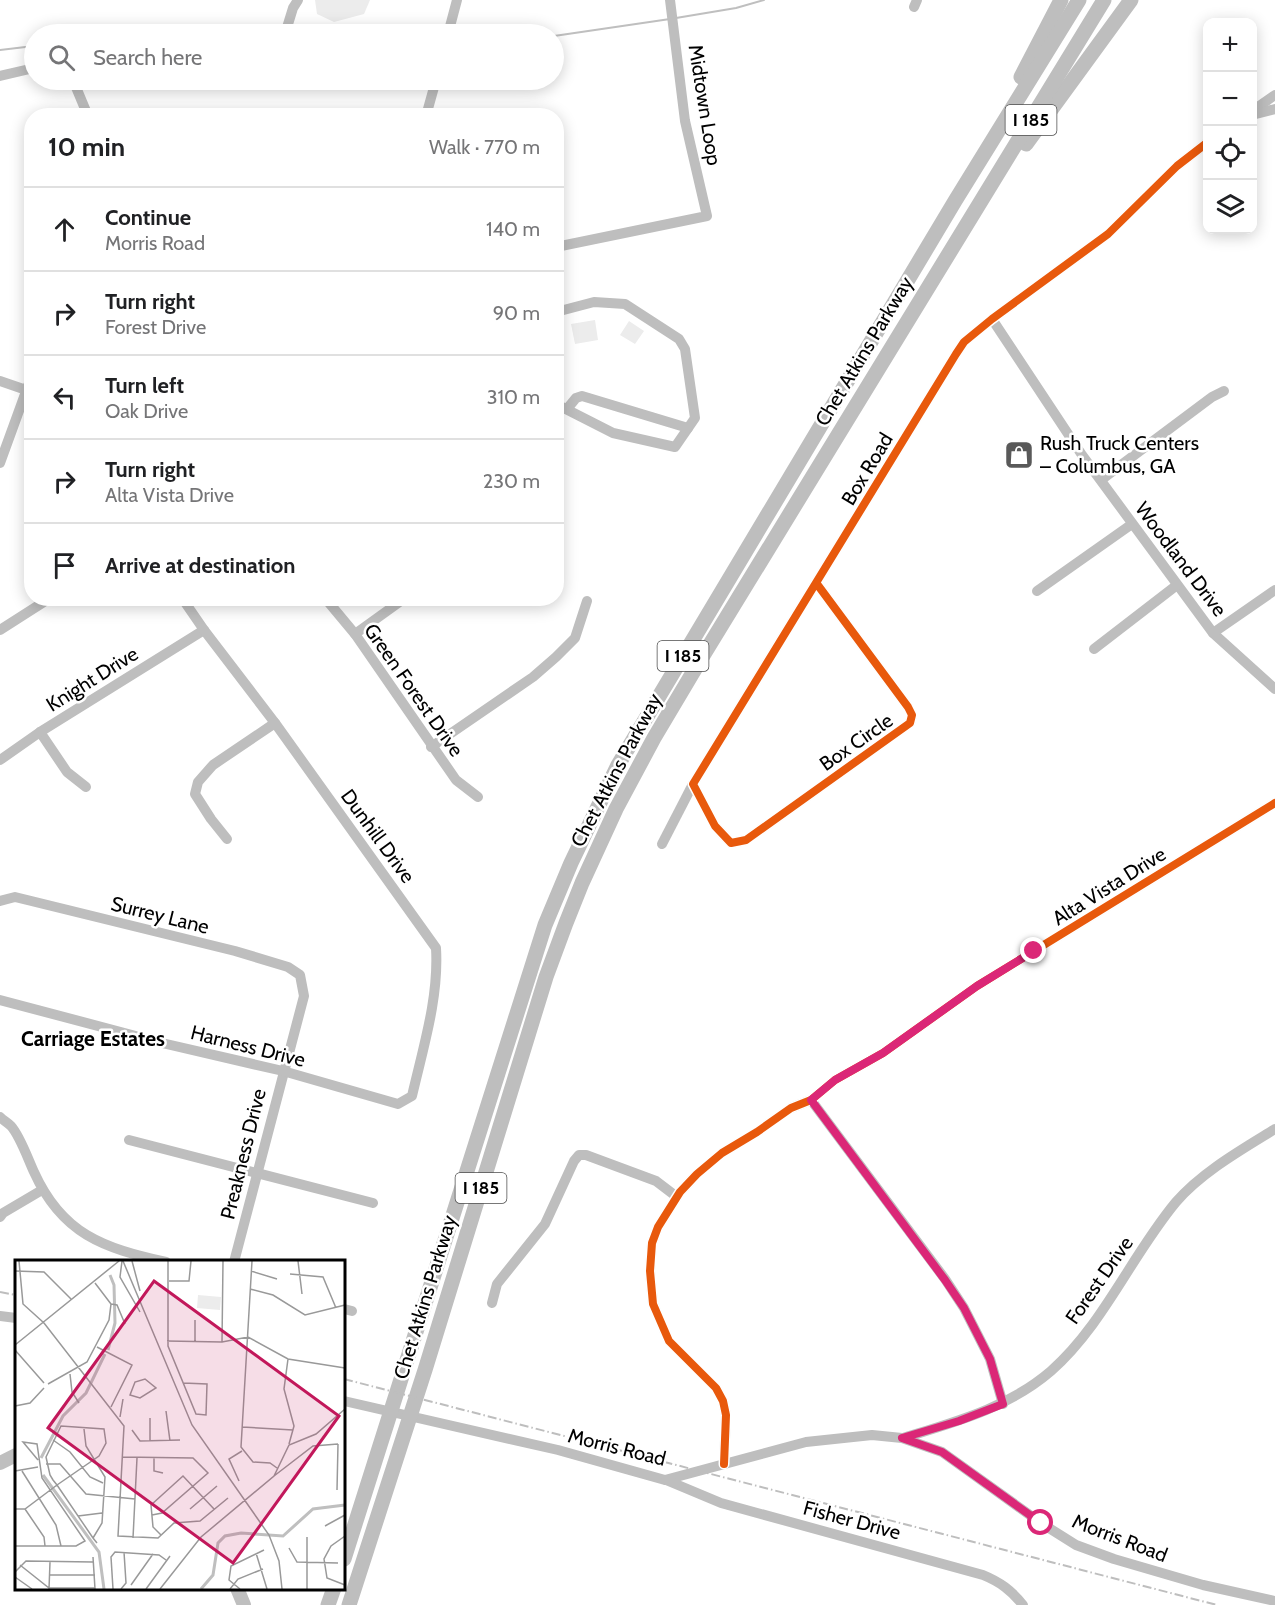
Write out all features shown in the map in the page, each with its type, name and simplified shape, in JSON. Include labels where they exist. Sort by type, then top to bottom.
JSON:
[{"type":"highway","points":[[955,201],[1061,0]]},
{"type":"highway","name":"Chet Atkins Parkway","points":[[345,1556],[545,925],[571,863],[618,765],[955,201],[1079,0]]},
{"type":"highway","name":"Chet Atkins Parkway","points":[[349,1605],[425,1370],[546,977],[582,883],[616,809],[654,738],[701,659],[1104,0]]},
{"type":"highway","points":[[957,238],[1131,0]]},
{"type":"highway","points":[[328,1605],[333,1590]]},
{"type":"street","points":[[288,24],[298,0]]},
{"type":"street","points":[[451,24],[457,0]]},
{"type":"street","name":"Midtown Loop","points":[[564,245],[707,216],[685,121],[671,4]]},
{"type":"street","points":[[0,76],[24,70]]},
{"type":"street","points":[[77,90],[85,108]]},
{"type":"street","points":[[428,108],[433,90]]},
{"type":"street","points":[[1257,109],[1275,95]]},
{"type":"street","points":[[1257,112],[1275,109]]},
{"type":"street","name":"Box Road","points":[[662,844],[693,784],[964,342],[1108,234],[1177,166],[1203,146]]},
{"type":"street","points":[[564,310],[594,302],[625,304],[679,339],[685,349],[694,418],[675,447],[613,433],[564,407]]},
{"type":"street","name":"Woodland Drive","points":[[992,319],[1041,395],[1132,524],[1213,633],[1275,689]]},
{"type":"street","points":[[0,381],[24,389]]},
{"type":"street","points":[[1101,480],[1212,397],[1224,391]]},
{"type":"street","points":[[564,405],[582,396],[688,428]]},
{"type":"street","points":[[0,463],[24,403]]},
{"type":"street","points":[[1037,591],[1132,524]]},
{"type":"street","name":"Box Circle","points":[[693,784],[715,826],[731,843],[746,840],[910,723],[912,715],[902,698],[817,584]]},
{"type":"street","points":[[1094,649],[1177,585]]},
{"type":"street","points":[[1213,633],[1275,590]]},
{"type":"street","points":[[432,747],[533,677],[556,657],[575,638],[586,601]]},
{"type":"street","points":[[0,630],[38,606]]},
{"type":"street","name":"Dunhill Drive","points":[[188,606],[436,948],[437,968],[428,1028],[412,1096],[398,1104],[383,1100]]},
{"type":"street","name":"Green Forest Drive","points":[[332,606],[355,634],[456,780],[478,797]]},
{"type":"street","points":[[355,634],[394,606]]},
{"type":"street","name":"Knight Drive","points":[[0,760],[40,732],[204,630]]},
{"type":"street","points":[[227,839],[195,794],[198,782],[213,765],[275,723]]},
{"type":"street","points":[[40,732],[68,772],[86,787]]},
{"type":"street","name":"Alta Vista Drive","points":[[724,1464],[726,1415],[723,1401],[716,1388],[669,1341],[653,1304],[650,1271],[652,1243],[658,1227],[677,1197],[697,1174],[722,1153],[791,1108],[811,1100],[835,1080],[883,1053],[977,986],[1275,803]]},
{"type":"street","name":"Surrey Lane","points":[[0,901],[15,897],[235,951],[288,967],[300,975],[302,985]]},
{"type":"street","name":"Preakness Drive","points":[[235,1260],[304,996],[302,985]]},
{"type":"street","name":"Harness Drive","points":[[0,1000],[139,1037],[283,1071],[383,1100]]},
{"type":"street","points":[[811,1100],[964,1308],[990,1359],[1003,1404]]},
{"type":"street","points":[[0,1118],[12,1126],[42,1190],[61,1215],[80,1231],[101,1244],[159,1260]]},
{"type":"street","name":"Forest Drive","points":[[902,1438],[959,1421],[1003,1404],[1049,1372],[1095,1323],[1126,1272],[1177,1201],[1202,1178],[1238,1152],[1275,1130]]},
{"type":"street","points":[[129,1140],[373,1203]]},
{"type":"street","points":[[492,1303],[497,1284],[545,1224],[574,1161],[579,1155],[586,1155],[656,1181],[677,1197]]},
{"type":"street","points":[[0,1217],[42,1190]]},
{"type":"street","points":[[0,1316],[15,1318]]},
{"type":"street","name":"Morris Road","points":[[345,1401],[558,1450],[665,1480],[806,1442],[872,1435],[902,1438],[942,1452],[1041,1523],[1076,1545],[1114,1559],[1203,1585],[1275,1601]]},
{"type":"street","name":"Fisher Drive","points":[[665,1480],[721,1503],[983,1575],[997,1581],[1012,1592],[1023,1605]]},
{"type":"shaded area","points":[[315,0],[370,0],[364,14],[334,22],[317,14]]},
{"type":"shaded area","points":[[595,320],[598,340],[575,344],[571,324]]},
{"type":"shaded area","points":[[629,321],[644,331],[635,344],[620,335]]},
{"type":"waterway","points":[[676,18],[736,8],[764,0]]},
{"type":"waterway","points":[[564,35],[670,19]]},
{"type":"waterway","points":[[0,50],[24,47]]},
{"type":"waterway","points":[[0,1463],[15,1456]]},
{"type":"waterway","points":[[238,1590],[244,1605]]},
{"type":"railway","points":[[0,1292],[15,1295]]},
{"type":"railway","points":[[345,1379],[1217,1605]]},
{"type":"cycle path","points":[[817,584],[908,707],[912,715],[910,723],[746,840],[731,843],[715,826],[693,784],[964,342],[1108,234],[1177,166],[1203,146]]},
{"type":"cycle path","points":[[724,1464],[726,1415],[723,1401],[716,1388],[669,1341],[653,1304],[650,1271],[652,1243],[658,1227],[680,1192],[722,1153],[791,1108],[811,1100],[835,1080],[883,1053],[977,986],[1275,803]]},
{"type":"place","name":"Rush Truck Centers – Columbus, GA","points":[[1019,455]]},
{"type":"district","name":"Carriage Estates","points":[[93,1039]]},
{"type":"route","points":[[1034,951],[977,986],[883,1053],[835,1080],[811,1100],[964,1308],[990,1359],[1003,1404],[959,1421],[902,1438],[942,1452],[1041,1523]]}]
